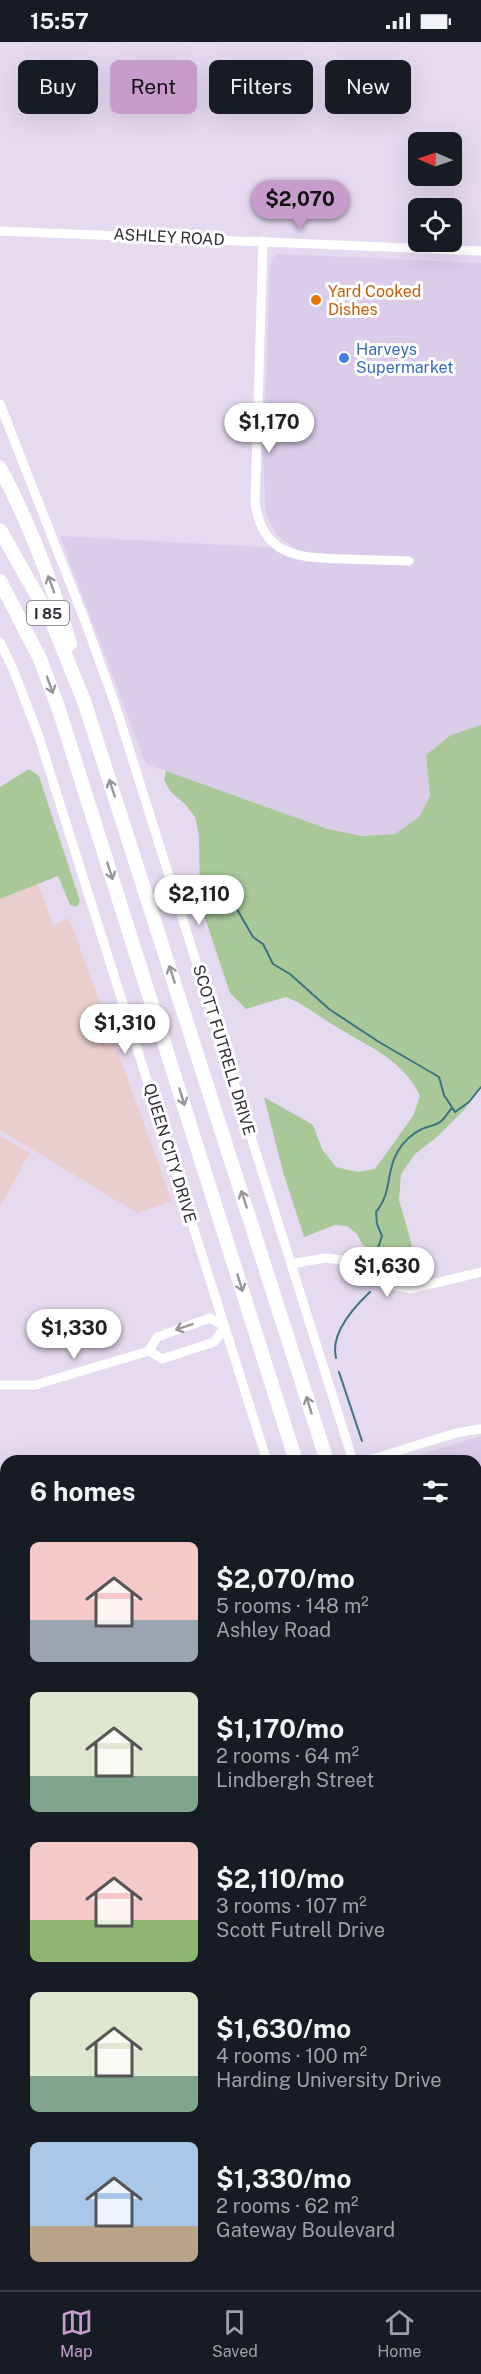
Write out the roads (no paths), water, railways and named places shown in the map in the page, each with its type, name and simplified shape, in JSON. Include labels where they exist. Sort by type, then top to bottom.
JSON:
[{"type":"highway","points":[[0,468],[28,524],[48,576],[73,651],[84,701]]},
{"type":"highway","name":"I 85","points":[[0,530],[52,622],[84,701],[325,1455]]},
{"type":"highway","name":"I 85","points":[[0,581],[39,659],[59,710],[294,1455]]},
{"type":"street","name":"ASHLEY ROAD","points":[[0,231],[481,251]]},
{"type":"street","points":[[263,241],[255,502],[260,525],[267,537],[278,548],[305,558],[409,561]]},
{"type":"street","name":"SCOTT FUTRELL DRIVE","points":[[0,404],[86,621],[116,707],[351,1455]]},
{"type":"street","name":"QUEEN CITY DRIVE","points":[[0,642],[38,734],[265,1455]]},
{"type":"street","points":[[291,1264],[325,1258],[344,1260],[387,1284],[411,1289],[481,1272]]},
{"type":"street","points":[[0,1385],[26,1386],[51,1382],[148,1351],[157,1337],[210,1318],[225,1328],[214,1342],[162,1359],[148,1351]]},
{"type":"street","points":[[385,1455],[456,1433],[481,1429]]},
{"type":"waterway","points":[[188,878],[211,886],[223,899],[234,904],[253,937],[263,944],[273,964],[290,974],[329,1009],[439,1077],[444,1095],[455,1112],[469,1102],[481,1087]]},
{"type":"waterway","points":[[376,1254],[382,1236],[377,1224],[376,1212],[385,1197],[391,1166],[398,1151],[412,1135],[440,1122],[452,1108]]},
{"type":"waterway","points":[[336,1358],[336,1340],[344,1322],[370,1292]]},
{"type":"waterway","points":[[339,1372],[362,1441]]},
{"type":"place","name":"Yard Cooked Dishes","points":[[316,300]]},
{"type":"place","name":"Harveys Supermarket","points":[[344,358]]}]
